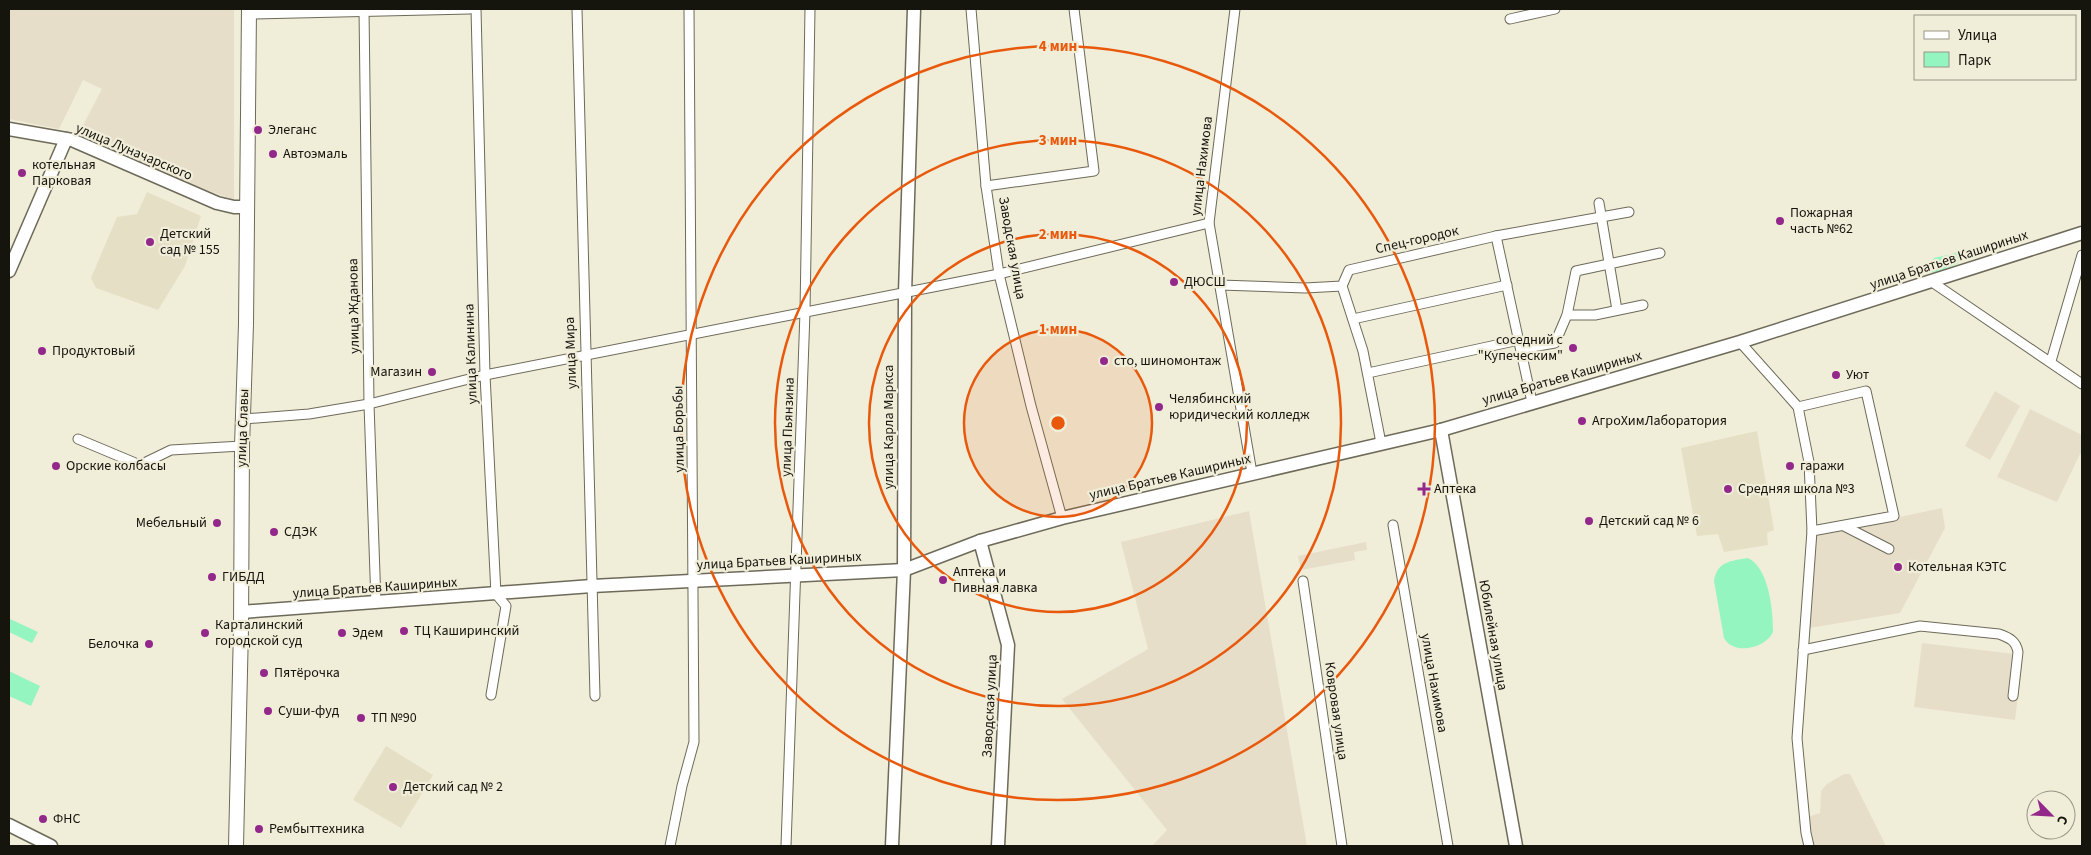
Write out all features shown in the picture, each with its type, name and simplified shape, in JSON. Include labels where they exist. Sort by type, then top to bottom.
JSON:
[{"type":"main road","name":"улица Карла Маркса","points":[[892,846],[904,570],[905,293],[914,9]]},
{"type":"main road","name":"улица Славы","points":[[236,846],[249,11]]},
{"type":"main road","name":"улица Луначарского","points":[[9,129],[72,140],[217,203],[234,207],[247,206]]},
{"type":"main road","points":[[9,271],[66,139]]},
{"type":"main road","name":"улица Братьев Кашириных","points":[[241,612],[592,586],[904,570],[980,541],[1062,518],[1441,430],[1740,342],[2082,233]]},
{"type":"main road","name":"Юбилейная улица","points":[[1441,430],[1516,846]]},
{"type":"main road","name":"Заводская улица","points":[[980,541],[1008,645],[998,846]]},
{"type":"main road","points":[[9,825],[51,846]]},
{"type":"street","points":[[249,11],[470,9]]},
{"type":"street","name":"улица Калинина","points":[[476,9],[485,375],[496,594],[506,606],[491,694]]},
{"type":"street","name":"улица Мира","points":[[577,9],[595,696]]},
{"type":"street","name":"улица Борьбы","points":[[670,846],[682,786],[694,742],[689,9]]},
{"type":"street","name":"улица Пьянзина","points":[[786,846],[805,312],[810,9]]},
{"type":"street","name":"Заводская улица","points":[[971,9],[986,186],[999,274],[1033,415],[1062,518]]},
{"type":"street","name":"Заводская улица","points":[[986,186],[1094,171],[1074,9]]},
{"type":"street","name":"улица Нахимова","points":[[1235,9],[1209,223],[1252,474]]},
{"type":"street","points":[[1510,19],[1555,9]]},
{"type":"street","name":"улица Жданова","points":[[364,10],[369,404],[376,603]]},
{"type":"street","points":[[1600,203],[1617,310]]},
{"type":"street","name":"Спец-городок","points":[[1342,286],[1349,270],[1496,236],[1629,212]]},
{"type":"street","points":[[244,419],[309,414],[369,404],[485,375],[999,274],[1209,223]]},
{"type":"street","points":[[1496,236],[1532,402]]},
{"type":"street","points":[[1368,373],[1520,345],[1555,343],[1567,315],[1576,271],[1660,253]]},
{"type":"street","points":[[2052,361],[2082,255]]},
{"type":"street","points":[[1932,282],[2052,361],[2082,384]]},
{"type":"street","points":[[1220,285],[1305,288],[1342,286],[1368,373],[1381,444]]},
{"type":"street","points":[[1353,318],[1507,285]]},
{"type":"street","points":[[1567,315],[1595,315],[1643,305]]},
{"type":"street","points":[[1740,342],[1798,408],[1809,462],[1812,532],[1796,738],[1809,846]]},
{"type":"street","points":[[1798,408],[1866,391],[1894,516],[1812,532]]},
{"type":"street","points":[[78,439],[140,465],[171,450],[242,446]]},
{"type":"street","name":"улица Нахимова","points":[[1393,525],[1448,846]]},
{"type":"street","points":[[1844,526],[1889,549]]},
{"type":"street","name":"Ковровая улица","points":[[1303,581],[1342,846]]},
{"type":"street","points":[[1803,650],[1920,626],[2000,634],[2011,639],[2017,645],[2018,652],[2012,696]]},
{"type":"shaded area","points":[[9,9],[234,9],[234,200],[153,170],[78,135],[102,89],[83,80],[59,129],[9,119]]},
{"type":"shaded area","name":"Детский сад № 155","points":[[147,192],[201,216],[185,266],[158,310],[96,288],[91,278],[117,217],[137,214]]},
{"type":"shaded area","points":[[1995,391],[2020,406],[1990,460],[1965,446]]},
{"type":"shaded area","points":[[2030,409],[2082,435],[2082,455],[2080,454],[2057,502],[1997,477]]},
{"type":"shaded area","name":"Средняя школа №3","points":[[1757,431],[1774,530],[1767,533],[1768,545],[1724,552],[1718,534],[1697,536],[1681,448]]},
{"type":"shaded area","points":[[1942,508],[1945,528],[1900,613],[1809,628],[1815,535]]},
{"type":"shaded area","points":[[1249,511],[1307,846],[1152,846],[1167,830],[1062,699],[1148,649],[1121,542]]},
{"type":"shaded area","points":[[1366,542],[1367,550],[1354,552],[1355,560],[1301,570],[1298,556]]},
{"type":"shaded area","points":[[1922,643],[2023,655],[2015,720],[1914,707]]},
{"type":"shaded area","name":"Детский сад № 2","points":[[386,746],[433,775],[401,828],[353,800]]},
{"type":"shaded area","points":[[1844,774],[1850,774],[1886,846],[1803,846],[1798,820],[1820,813],[1821,791],[1827,784]]},
{"type":"green space","points":[[1956,253],[1960,258],[1957,264],[1935,273],[1931,272],[1929,264],[1934,258]]},
{"type":"green space","points":[[1748,558],[1755,563],[1765,580],[1771,602],[1773,632],[1769,638],[1757,646],[1742,648],[1729,644],[1724,638],[1714,581],[1718,569],[1726,563]]},
{"type":"green space","points":[[10,619],[38,632],[32,643],[9,632]]},
{"type":"green space","points":[[9,671],[40,686],[31,706],[9,696]]},
{"type":"place","name":"Элеганс","points":[[258,130]]},
{"type":"place","name":"Автоэмаль","points":[[273,154]]},
{"type":"place","name":"котельная Парковая","points":[[22,173]]},
{"type":"place","name":"Пожарная часть №62","points":[[1780,221]]},
{"type":"place","name":"Детский сад № 155","points":[[150,242]]},
{"type":"place","name":"ДЮСШ","points":[[1174,282]]},
{"type":"place","name":"соседний с \"Купеческим\"","points":[[1573,348]]},
{"type":"place","name":"Продуктовый","points":[[42,351]]},
{"type":"place","name":"сто, шиномонтаж","points":[[1104,361]]},
{"type":"place","name":"Магазин","points":[[432,372]]},
{"type":"place","name":"Уют","points":[[1836,375]]},
{"type":"place","name":"Челябинский юридический колледж","points":[[1159,407]]},
{"type":"place","name":"АгроХимЛаборатория","points":[[1582,421]]},
{"type":"place","name":"Орские колбасы","points":[[56,466]]},
{"type":"place","name":"гаражи","points":[[1790,466]]},
{"type":"place","name":"Аптека","points":[[1424,489]]},
{"type":"place","name":"Средняя школа №3","points":[[1728,489]]},
{"type":"place","name":"Детский сад № 6","points":[[1589,521]]},
{"type":"place","name":"Мебельный","points":[[217,523]]},
{"type":"place","name":"СДЭК","points":[[274,532]]},
{"type":"place","name":"Котельная КЭТС","points":[[1898,567]]},
{"type":"place","name":"ГИБДД","points":[[212,577]]},
{"type":"place","name":"Аптека и Пивная лавка","points":[[943,580]]},
{"type":"place","name":"ТЦ Каширинский","points":[[404,631]]},
{"type":"place","name":"Карталинский городской суд","points":[[205,633]]},
{"type":"place","name":"Эдем","points":[[342,633]]},
{"type":"place","name":"Белочка","points":[[149,644]]},
{"type":"place","name":"Пятёрочка","points":[[264,673]]},
{"type":"place","name":"Суши-фуд","points":[[268,711]]},
{"type":"place","name":"ТП №90","points":[[361,718]]},
{"type":"place","name":"Детский сад № 2","points":[[393,787]]},
{"type":"place","name":"ФНС","points":[[43,819]]},
{"type":"place","name":"Рембыттехника","points":[[259,829]]}]
